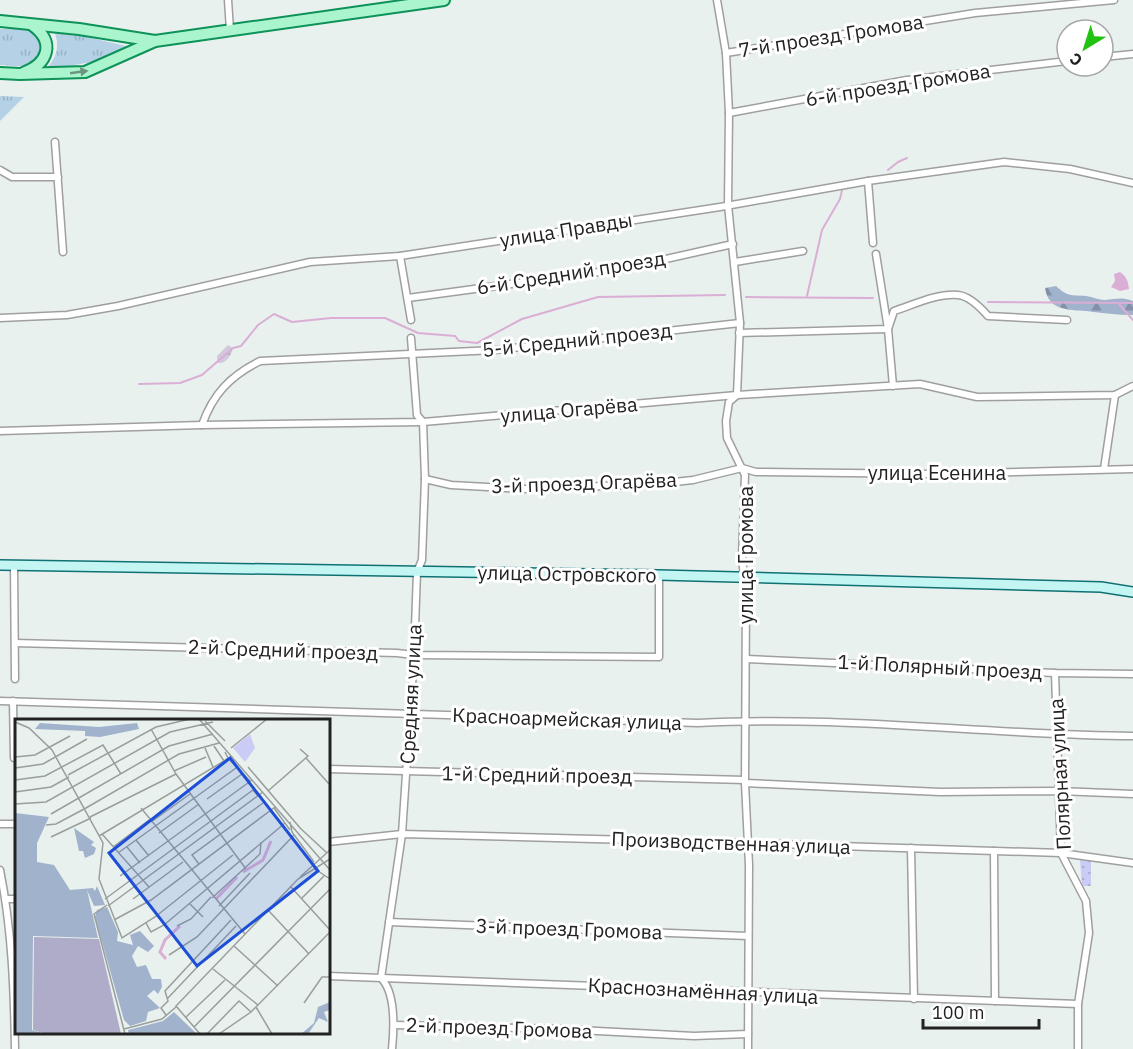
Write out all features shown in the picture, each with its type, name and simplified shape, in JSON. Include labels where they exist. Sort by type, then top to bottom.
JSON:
[{"type":"main road","points":[[0,73],[85,72],[155,41],[444,0]]},
{"type":"main road","points":[[0,16],[12,21]]},
{"type":"main road","points":[[0,21],[155,41]]},
{"type":"main road","points":[[20,74],[40,64],[45,57],[45,39],[41,31],[30,24]]},
{"type":"street","points":[[228,0],[230,30]]},
{"type":"street","name":"улица Громова","points":[[717,0],[726,53],[729,113],[728,205],[740,323],[737,395],[729,402],[726,429],[730,447],[745,475],[742,559],[745,577],[745,781],[749,865],[748,1049]]},
{"type":"street","name":"7-й проезд Громова","points":[[726,53],[975,13],[1114,0]]},
{"type":"street","points":[[1115,56],[1133,54]]},
{"type":"street","name":"6-й проезд Громова","points":[[729,113],[907,80],[1055,62]]},
{"type":"street","points":[[56,142],[63,252]]},
{"type":"street","name":"улица Правды","points":[[0,318],[67,315],[118,306],[310,262],[400,256],[868,181],[1004,162],[1070,169],[1133,183]]},
{"type":"street","points":[[0,170],[12,177],[58,177]]},
{"type":"street","points":[[868,181],[873,243]]},
{"type":"street","name":"6-й Средний проезд","points":[[408,298],[621,269],[733,244]]},
{"type":"street","points":[[735,262],[803,251]]},
{"type":"street","points":[[876,254],[888,328],[892,386]]},
{"type":"street","points":[[400,256],[411,320]]},
{"type":"street","points":[[888,328],[894,311],[942,297],[959,295],[980,306],[988,316],[1067,320]]},
{"type":"street","name":"5-й Средний проезд","points":[[202,425],[208,406],[233,378],[260,361],[495,350],[740,323]]},
{"type":"street","points":[[739,333],[888,328]]},
{"type":"street","name":"Средняя улица","points":[[392,1049],[394,1025],[388,985],[381,978],[402,834],[417,572],[422,560],[425,479],[423,422],[417,415],[411,338]]},
{"type":"street","name":"улица Огарёва","points":[[0,431],[423,422],[737,395],[920,384],[977,397],[1115,395],[1133,386]]},
{"type":"street","points":[[1104,469],[1115,395]]},
{"type":"street","name":"улица Есенина","points":[[742,468],[756,472],[934,474],[1133,470]]},
{"type":"street","name":"3-й проезд Огарёва","points":[[425,479],[451,485],[525,489],[656,484],[693,480],[742,468]]},
{"type":"street","name":"улица Островского","points":[[0,565],[745,577],[1101,588],[1133,592]]},
{"type":"street","points":[[14,565],[15,679]]},
{"type":"street","name":"2-й Средний проезд","points":[[15,643],[414,655],[659,657],[659,575]]},
{"type":"street","name":"1-й Полярный проезд","points":[[746,658],[1055,673],[1133,674]]},
{"type":"street","name":"Полярная улица","points":[[1055,673],[1061,853],[1086,901],[1089,933],[1078,1004],[1078,1049]]},
{"type":"street","name":"Красноармейская улица","points":[[0,701],[698,723],[746,720],[1057,735],[1133,736]]},
{"type":"street","points":[[13,701],[15,758]]},
{"type":"street","name":"1-й Средний проезд","points":[[330,769],[745,781],[940,792],[1059,790],[1133,794]]},
{"type":"street","name":"Производственная улица","points":[[330,842],[402,834],[1061,853],[1133,862]]},
{"type":"street","points":[[911,848],[914,999]]},
{"type":"street","points":[[994,851],[996,1001]]},
{"type":"street","points":[[0,870],[15,963],[15,1049]]},
{"type":"street","points":[[6,899],[15,899]]},
{"type":"street","name":"3-й проезд Громова","points":[[389,922],[748,936]]},
{"type":"street","name":"Краснознамённая улица","points":[[330,976],[1078,1004]]},
{"type":"street","name":"2-й проезд Громова","points":[[394,1025],[556,1029],[694,1036],[748,1034]]},
{"type":"green space","points":[[0,29],[22,29],[34,34],[41,48],[38,57],[26,65],[0,65]]},
{"type":"green space","points":[[53,29],[130,47],[92,62],[45,70],[52,61],[57,46]]},
{"type":"green space","points":[[0,96],[24,97],[0,121]]},
{"type":"green space","points":[[1056,286],[1070,295],[1103,300],[1133,301],[1133,315],[1060,307],[1050,301],[1045,288]]},
{"type":"green space","points":[[228,345],[233,348],[229,357],[226,361],[218,363],[217,356]]},
{"type":"shaded area","points":[[1120,272],[1127,279],[1129,289],[1120,291],[1111,287],[1115,281],[1114,274]]},
{"type":"shaded area","points":[[1080,860],[1091,861],[1091,886],[1082,886]]},
{"type":"waterway","points":[[888,170],[907,158]]},
{"type":"waterway","points":[[807,296],[822,230],[840,199],[843,186]]},
{"type":"waterway","points":[[139,384],[180,383],[202,375],[233,348],[241,346],[258,325],[274,314],[292,322],[331,318],[385,318],[418,333],[455,336],[459,341],[477,343],[522,319],[598,297],[725,295]]},
{"type":"waterway","points":[[746,297],[873,298]]},
{"type":"waterway","points":[[988,302],[1133,303]]},
{"type":"waterway","points":[[1119,304],[1133,320]]}]
